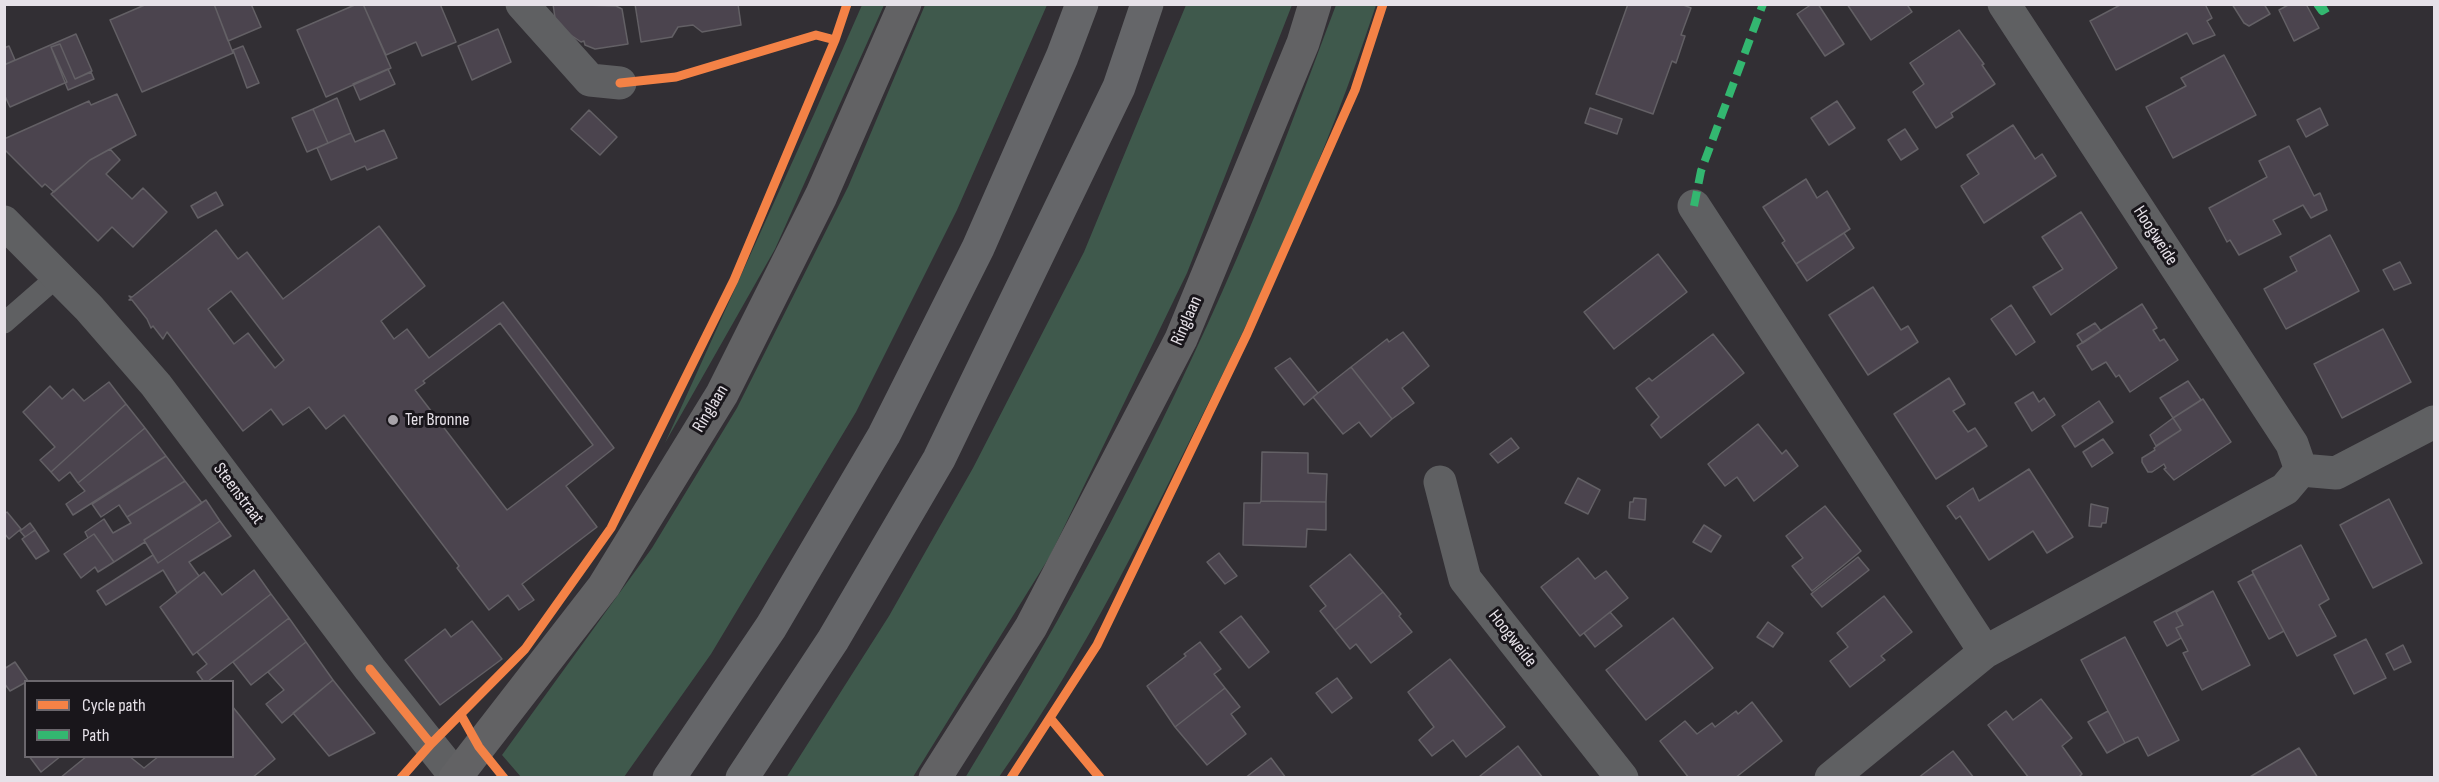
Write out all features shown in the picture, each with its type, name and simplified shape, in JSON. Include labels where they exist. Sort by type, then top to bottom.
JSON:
[{"type":"highway","points":[[669,777],[771,627],[884,435],[978,248],[1062,57],[1082,4]]},
{"type":"highway","points":[[742,777],[833,640],[939,459],[1119,87],[1147,4]]},
{"type":"main road","name":"Ringlaan","points":[[456,777],[604,586],[722,394],[821,196],[905,4]]},
{"type":"main road","name":"Ringlaan","points":[[935,777],[1031,627],[1181,339],[1303,43],[1316,4]]},
{"type":"street","points":[[522,4],[590,80],[620,83]]},
{"type":"street","name":"Hoogweide","points":[[2004,4],[2292,444],[2301,470]]},
{"type":"street","points":[[1694,206],[1985,652]]},
{"type":"street","name":"Steenstraat","points":[[4,222],[58,276],[156,385],[370,669],[456,777]]},
{"type":"street","points":[[1831,777],[1985,652],[2285,489],[2301,470],[2336,473],[2434,422]]},
{"type":"street","name":"Hoogweide","points":[[1440,482],[1465,579],[1622,777]]},
{"type":"lane","points":[[4,323],[58,276]]},
{"type":"green space","points":[[862,5],[884,5],[775,249],[665,443],[815,112]]},
{"type":"green space","points":[[925,5],[1047,5],[957,210],[856,412],[711,654],[624,777],[521,777],[502,755],[652,548],[737,408],[848,187]]},
{"type":"green space","points":[[1186,5],[1292,5],[1187,273],[1050,556],[913,777],[786,778],[889,616],[973,468],[1084,252]]},
{"type":"green space","points":[[1336,5],[1376,5],[1314,172],[1241,335],[1168,485],[1100,614],[1052,697],[999,777],[965,778],[1076,588],[1176,392],[1250,227]]},
{"type":"building","points":[[147,4],[214,4],[233,53],[142,92],[110,20]]},
{"type":"building","points":[[214,4],[251,4],[261,27],[228,41]]},
{"type":"building","points":[[357,4],[363,4],[391,68],[326,97],[297,30]]},
{"type":"building","points":[[363,4],[440,4],[456,42],[422,56],[416,42],[386,55]]},
{"type":"building","points":[[553,4],[616,6],[622,9],[628,44],[595,49],[585,45],[584,41],[581,42],[556,25]]},
{"type":"building","points":[[635,4],[738,4],[741,25],[702,32],[693,25],[678,27],[672,37],[641,42]]},
{"type":"building","points":[[1628,4],[1681,4],[1691,8],[1681,35],[1685,36],[1676,63],[1672,61],[1653,114],[1596,94]]},
{"type":"building","points":[[1812,4],[1818,4],[1844,44],[1825,56],[1797,14]]},
{"type":"building","points":[[1847,4],[1911,4],[1908,6],[1912,12],[1871,40]]},
{"type":"building","points":[[2122,4],[2205,4],[2212,18],[2207,21],[2215,35],[2193,44],[2187,33],[2116,70],[2090,21]]},
{"type":"building","points":[[2232,4],[2264,4],[2270,14],[2249,26],[2244,23]]},
{"type":"building","points":[[2290,4],[2306,4],[2319,28],[2294,41],[2279,10]]},
{"type":"building","points":[[498,29],[511,62],[472,80],[458,46]]},
{"type":"building","points":[[1959,30],[1984,64],[1982,65],[1995,84],[1951,113],[1953,117],[1936,128],[1913,92],[1924,84],[1910,63]]},
{"type":"building","points":[[76,34],[92,71],[75,79],[60,44],[51,47],[67,82],[10,107],[4,94],[4,65]]},
{"type":"building","points":[[60,44],[75,79],[91,72],[94,79],[68,90],[51,47]]},
{"type":"building","points":[[9,46],[15,60],[4,65],[4,48]]},
{"type":"building","points":[[243,46],[259,83],[247,88],[233,50]]},
{"type":"building","points":[[2224,55],[2256,115],[2173,158],[2146,107],[2186,86],[2181,78]]},
{"type":"building","points":[[388,69],[395,84],[360,100],[353,84]]},
{"type":"building","points":[[117,94],[136,135],[90,160],[54,192],[45,184],[42,187],[4,149],[4,139],[89,101],[91,105]]},
{"type":"building","points":[[337,98],[351,133],[328,143],[313,109]]},
{"type":"building","points":[[1837,101],[1855,128],[1829,145],[1811,118]]},
{"type":"building","points":[[1590,108],[1622,119],[1617,134],[1585,123]]},
{"type":"building","points":[[2320,108],[2328,125],[2306,137],[2297,120]]},
{"type":"building","points":[[313,109],[328,143],[307,152],[292,118]]},
{"type":"building","points":[[589,110],[617,137],[600,155],[571,129]]},
{"type":"building","points":[[2013,125],[2035,159],[2042,154],[2056,176],[1984,223],[1961,186],[1979,174],[1967,155]]},
{"type":"building","points":[[1905,129],[1918,149],[1901,160],[1888,140]]},
{"type":"building","points":[[384,130],[397,158],[367,170],[365,166],[331,180],[317,148],[351,133],[355,142]]},
{"type":"building","points":[[2289,146],[2314,196],[2320,193],[2327,210],[2311,218],[2303,205],[2273,220],[2281,234],[2239,255],[2230,240],[2227,242],[2209,208],[2267,177],[2259,161]]},
{"type":"building","points":[[110,149],[120,160],[106,174],[132,199],[143,188],[167,212],[133,247],[112,227],[98,241],[51,194],[90,160]]},
{"type":"building","points":[[1806,179],[1817,198],[1827,191],[1850,229],[1796,264],[1782,243],[1785,241],[1763,207]]},
{"type":"building","points":[[216,192],[223,205],[198,218],[191,206]]},
{"type":"building","points":[[2081,212],[2117,268],[2051,315],[2033,287],[2063,269],[2042,237]]},
{"type":"building","name":"Ter Bronne","points":[[379,226],[425,286],[381,321],[394,339],[407,329],[429,358],[503,302],[614,448],[566,486],[597,527],[522,584],[534,600],[519,610],[508,595],[489,610],[457,568],[459,566],[344,415],[326,429],[309,407],[283,425],[271,409],[243,431],[167,332],[163,339],[153,326],[151,328],[147,319],[132,300],[129,300],[131,298],[129,296],[132,297],[216,230],[238,259],[247,252],[283,299]],"holes":[[[231,291],[284,360],[275,368],[248,333],[234,344],[208,309]],[[500,323],[593,445],[507,510],[415,390],[425,383],[423,381]]]},
{"type":"building","points":[[1844,233],[1854,248],[1807,281],[1796,264]]},
{"type":"building","points":[[2330,235],[2359,291],[2286,329],[2264,289],[2297,271],[2290,257]]},
{"type":"building","points":[[1658,254],[1687,292],[1614,349],[1584,312]]},
{"type":"building","points":[[2400,262],[2411,283],[2394,290],[2383,270]]},
{"type":"building","points":[[1873,287],[1901,330],[1908,326],[1918,342],[1868,375],[1829,315]]},
{"type":"building","points":[[2142,304],[2157,328],[2153,330],[2160,341],[2164,339],[2178,360],[2130,392],[2119,375],[2116,377],[2106,362],[2092,370],[2077,346]]},
{"type":"building","points":[[2011,305],[2035,342],[2016,355],[1991,319]]},
{"type":"building","points":[[2095,323],[2101,331],[2083,343],[2077,334]]},
{"type":"building","points":[[2383,329],[2411,382],[2342,418],[2314,364]]},
{"type":"building","points":[[1403,332],[1429,366],[1402,388],[1414,403],[1392,419],[1351,367],[1387,339],[1389,342]]},
{"type":"building","points":[[1713,334],[1744,373],[1661,438],[1651,425],[1659,417],[1636,388],[1649,378],[1652,381]]},
{"type":"building","points":[[1290,358],[1318,393],[1304,405],[1275,368]]},
{"type":"building","points":[[1351,367],[1392,419],[1371,437],[1359,422],[1343,434],[1313,397]]},
{"type":"building","points":[[1949,378],[1965,404],[1953,411],[1968,432],[1975,428],[1987,446],[1936,479],[1894,414]]},
{"type":"building","points":[[2188,381],[2201,400],[2173,418],[2160,398]]},
{"type":"building","points":[[109,382],[126,404],[51,472],[40,460],[55,447],[23,412],[50,386],[62,399],[73,389],[84,401]]},
{"type":"building","points":[[2033,392],[2039,402],[2044,398],[2055,415],[2032,431],[2015,403]]},
{"type":"building","points":[[2203,399],[2231,442],[2174,480],[2164,469],[2166,468],[2164,464],[2148,472],[2142,458],[2181,430],[2173,418]]},
{"type":"building","points":[[2099,401],[2113,422],[2075,447],[2062,426]]},
{"type":"building","points":[[126,404],[145,428],[78,483],[70,472],[59,481],[51,472]]},
{"type":"building","points":[[2173,418],[2181,430],[2156,446],[2150,435]]},
{"type":"building","points":[[1758,424],[1782,454],[1786,450],[1798,466],[1754,501],[1737,477],[1725,486],[1708,464]]},
{"type":"building","points":[[145,428],[166,456],[73,515],[66,504],[85,491],[78,483]]},
{"type":"building","points":[[1511,438],[1519,448],[1498,463],[1490,454]]},
{"type":"building","points":[[2103,439],[2113,453],[2092,467],[2083,452]]},
{"type":"building","points":[[1262,452],[1308,453],[1308,473],[1327,474],[1326,502],[1261,501]]},
{"type":"building","points":[[166,456],[185,481],[127,517],[119,505],[101,517],[92,504]]},
{"type":"building","points":[[2029,469],[2073,537],[2047,553],[2033,531],[1989,560],[1960,516],[1956,519],[1947,506],[1973,488],[1979,501]]},
{"type":"building","points":[[1578,478],[1600,490],[1588,514],[1565,503]]},
{"type":"building","points":[[185,481],[202,503],[114,562],[94,534],[88,538],[85,532],[104,519],[113,533],[131,523],[127,517]]},
{"type":"building","points":[[1634,498],[1646,499],[1645,520],[1629,518],[1630,502],[1633,502]]},
{"type":"building","points":[[2389,499],[2422,563],[2373,588],[2340,525]]},
{"type":"building","points":[[206,500],[220,521],[158,563],[144,540]]},
{"type":"building","points":[[1261,501],[1326,502],[1326,530],[1307,529],[1306,547],[1243,545],[1244,503],[1260,503]]},
{"type":"building","points":[[2091,504],[2108,508],[2106,523],[2102,523],[2101,527],[2089,526]]},
{"type":"building","points":[[1825,506],[1861,551],[1812,591],[1792,566],[1803,558],[1786,536]]},
{"type":"building","points":[[7,512],[21,529],[9,539],[4,533],[4,514]]},
{"type":"building","points":[[220,521],[231,536],[189,562],[199,576],[177,593],[163,570],[106,605],[97,591],[153,555],[158,563]]},
{"type":"building","points":[[30,523],[35,530],[25,537],[20,531]]},
{"type":"building","points":[[1704,525],[1721,536],[1711,552],[1693,542]]},
{"type":"building","points":[[35,530],[49,551],[36,559],[22,539]]},
{"type":"building","points":[[94,534],[114,562],[98,572],[95,567],[81,578],[64,554]]},
{"type":"building","points":[[2301,545],[2329,599],[2319,605],[2336,636],[2297,656],[2252,571]]},
{"type":"building","points":[[1219,553],[1237,576],[1225,584],[1207,562]]},
{"type":"building","points":[[1350,554],[1383,592],[1335,630],[1320,611],[1326,606],[1310,586]]},
{"type":"building","points":[[1858,557],[1869,570],[1822,607],[1811,594]]},
{"type":"building","points":[[1578,558],[1595,579],[1606,571],[1628,598],[1580,636],[1541,587]]},
{"type":"building","points":[[254,570],[271,594],[193,655],[160,607],[204,572],[222,595]]},
{"type":"building","points":[[2253,574],[2284,631],[2269,639],[2238,582]]},
{"type":"building","points":[[2213,591],[2250,665],[2202,690],[2183,653],[2188,651],[2176,628],[2183,625],[2176,612]]},
{"type":"building","points":[[1383,592],[1412,632],[1371,663],[1356,644],[1350,649],[1335,630]]},
{"type":"building","points":[[2211,592],[2176,612],[2183,625],[2176,628],[2181,638],[2167,646],[2154,622]]},
{"type":"building","points":[[271,594],[289,618],[210,680],[203,680],[197,672],[207,664],[197,652]]},
{"type":"building","points":[[1884,596],[1912,632],[1881,656],[1885,660],[1850,687],[1830,661],[1848,647],[1837,633]]},
{"type":"building","points":[[1610,612],[1622,626],[1595,647],[1584,633]]},
{"type":"building","points":[[1241,616],[1269,652],[1249,668],[1220,632]]},
{"type":"building","points":[[289,618],[306,642],[251,685],[233,662]]},
{"type":"building","points":[[1673,618],[1713,668],[1646,720],[1606,670]]},
{"type":"building","points":[[472,621],[502,659],[440,705],[405,660],[445,629],[451,637]]},
{"type":"building","points":[[1768,622],[1783,633],[1773,647],[1757,637]]},
{"type":"building","points":[[2125,637],[2179,740],[2148,756],[2138,737],[2125,743],[2081,660]]},
{"type":"building","points":[[2366,639],[2386,678],[2354,694],[2334,655]]},
{"type":"building","points":[[306,642],[333,680],[282,723],[266,704],[284,690],[268,672]]},
{"type":"building","points":[[1200,642],[1221,669],[1214,674],[1225,688],[1175,727],[1147,686],[1186,656],[1184,654]]},
{"type":"building","points":[[2403,645],[2411,662],[2394,670],[2386,654]]},
{"type":"building","points":[[1450,659],[1505,727],[1466,757],[1453,740],[1432,756],[1419,740],[1434,727],[1408,692]]},
{"type":"building","points":[[15,662],[27,680],[10,691],[4,683],[4,669]]},
{"type":"building","points":[[1337,678],[1352,698],[1332,713],[1316,693]]},
{"type":"building","points":[[333,680],[375,733],[329,756],[293,713]]},
{"type":"building","points":[[1225,688],[1240,707],[1231,714],[1246,734],[1207,765],[1175,727]]},
{"type":"building","points":[[2041,699],[2072,738],[2062,746],[2082,774],[2078,778],[2029,778],[1988,725],[2006,711],[2013,720]]},
{"type":"building","points":[[1752,702],[1782,741],[1735,778],[1689,778],[1660,741],[1685,721],[1697,734],[1712,723],[1715,727],[1736,711],[1738,714]]},
{"type":"building","points":[[234,708],[275,759],[252,778],[60,778],[85,758],[132,758],[144,768],[156,758],[234,758]]},
{"type":"building","points":[[2108,711],[2125,743],[2107,753],[2088,722]]},
{"type":"building","points":[[1518,746],[1543,778],[1482,778],[1480,776]]},
{"type":"building","points":[[2299,748],[2318,778],[2248,778]]},
{"type":"building","points":[[1953,751],[1974,778],[1918,778]]},
{"type":"building","points":[[30,758],[58,758],[41,772]]},
{"type":"building","points":[[1271,758],[1286,778],[1245,778]]},
{"type":"marked path","points":[[1694,206],[1701,171],[1763,4]]},
{"type":"marked path","points":[[2317,4],[2322,11],[2334,4]]},
{"type":"cycle path","points":[[401,778],[431,744],[525,649],[611,528],[734,280],[835,40],[847,4]]},
{"type":"cycle path","points":[[1011,778],[1097,645],[1247,334],[1355,90],[1383,4]]},
{"type":"cycle path","points":[[620,83],[676,77],[816,35],[835,40]]},
{"type":"cycle path","points":[[370,669],[431,744]]},
{"type":"cycle path","points":[[461,715],[479,747],[504,778]]},
{"type":"cycle path","points":[[1050,718],[1100,778]]},
{"type":"place","name":"Ter Bronne","points":[[393,420]]}]
